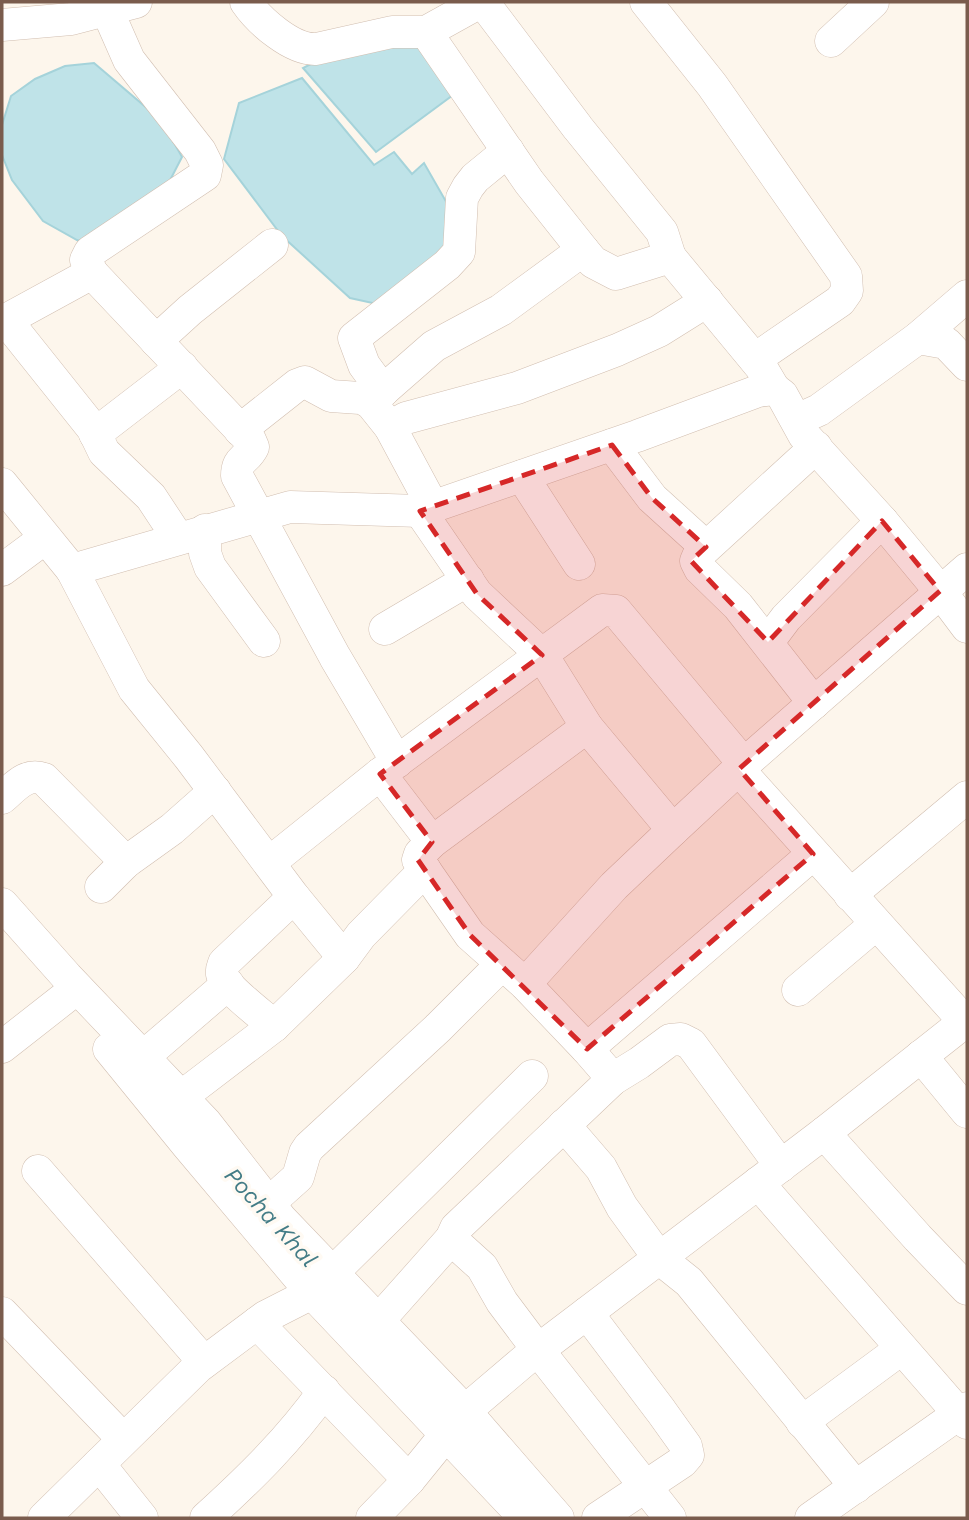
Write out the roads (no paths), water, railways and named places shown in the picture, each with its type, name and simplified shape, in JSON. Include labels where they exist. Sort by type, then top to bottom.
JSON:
[{"type":"street","points":[[246,2],[269,27],[304,50],[392,32],[426,32],[481,2],[662,232],[670,257],[755,359],[774,389],[782,395],[804,435],[882,520],[940,590],[967,628]]},
{"type":"street","points":[[646,2],[712,85],[846,276],[847,291],[840,301],[755,359]]},
{"type":"street","points":[[831,41],[873,2]]},
{"type":"street","points":[[3,24],[71,19],[121,6],[129,60],[200,151],[206,165],[205,175],[90,252],[86,260],[92,273],[250,440],[253,447],[237,467],[237,476],[335,657],[428,856],[470,935],[513,974],[613,1079]]},
{"type":"street","points":[[426,32],[508,151],[593,262],[616,274],[670,257]]},
{"type":"street","points":[[508,151],[475,178],[462,198],[459,252],[447,265],[354,338],[376,396],[426,509],[477,594],[542,655],[587,727],[673,830]]},
{"type":"street","points":[[156,341],[190,310],[272,245]]},
{"type":"street","points":[[240,430],[297,384],[305,382],[331,396],[376,396],[434,346],[501,310],[583,250]]},
{"type":"street","points":[[92,273],[4,323],[95,434],[104,452],[191,534],[205,553],[210,568],[264,641]]},
{"type":"street","points":[[797,420],[819,410],[918,338],[967,296]]},
{"type":"street","points":[[390,427],[406,418],[517,388],[617,350],[659,331],[707,302]]},
{"type":"street","points":[[918,338],[946,343],[967,365]]},
{"type":"street","points":[[95,434],[182,367]]},
{"type":"street","points":[[72,570],[290,507],[426,509],[758,391],[774,389]]},
{"type":"street","points":[[612,444],[652,498],[706,547]]},
{"type":"street","points":[[814,703],[768,642],[738,606],[699,569],[696,561],[706,547],[816,447]]},
{"type":"street","points":[[522,476],[579,564]]},
{"type":"street","points":[[2,484],[72,570],[134,689],[344,958]]},
{"type":"street","points":[[768,642],[801,602],[882,520]]},
{"type":"street","points":[[2,570],[45,537]]},
{"type":"street","points":[[269,1203],[298,1177],[309,1147],[438,1028],[513,974],[614,886],[940,590],[967,569]]},
{"type":"street","points":[[385,629],[468,580]]},
{"type":"street","points":[[269,863],[389,768],[602,610],[616,611],[813,854],[966,1021],[824,1133],[538,1350],[455,1424],[409,1480],[372,1518]]},
{"type":"street","points":[[181,1097],[274,1026],[344,958],[428,856],[587,727]]},
{"type":"street","points":[[2,798],[27,777],[44,779],[126,862]]},
{"type":"street","points":[[101,887],[126,862],[172,829],[215,792]]},
{"type":"street","points":[[850,895],[966,802]]},
{"type":"street","points":[[587,1049],[813,854]]},
{"type":"street","points":[[274,1026],[228,984],[222,975],[224,963],[294,897]]},
{"type":"street","points":[[2,904],[206,1123],[281,1219],[322,1283],[379,1320],[522,1517]]},
{"type":"street","points":[[798,990],[876,924]]},
{"type":"street","points":[[5,937],[66,996],[188,1146],[455,1424],[558,1518]]},
{"type":"street","points":[[143,1057],[228,984]]},
{"type":"street","points":[[2,1047],[66,996]]},
{"type":"street","points":[[379,1320],[451,1239],[456,1228],[613,1079],[670,1040],[681,1039],[691,1044],[769,1175],[901,1349],[965,1415],[811,1518]]},
{"type":"street","points":[[921,1056],[967,1112]]},
{"type":"street","points":[[44,1518],[204,1362],[257,1323],[322,1283],[531,1076]]},
{"type":"street","points":[[564,1125],[601,1168],[621,1207],[659,1258],[689,1282],[856,1487]]},
{"type":"street","points":[[824,1133],[967,1289]]},
{"type":"street","points":[[38,1171],[204,1362]]},
{"type":"street","points":[[451,1239],[482,1267],[502,1302],[670,1518]]},
{"type":"street","points":[[2,1313],[123,1439]]},
{"type":"street","points":[[587,1313],[685,1446],[688,1455],[682,1462],[598,1518]]},
{"type":"street","points":[[257,1323],[409,1480]]},
{"type":"street","points":[[802,1422],[901,1349]]},
{"type":"street","points":[[206,1518],[274,1454],[324,1391]]},
{"type":"street","points":[[99,1464],[142,1518]]},
{"type":"water","points":[[349,44],[416,44],[453,95],[376,152],[303,68]]},
{"type":"water","points":[[94,63],[162,121],[182,157],[167,186],[95,246],[77,240],[43,221],[12,180],[2,155],[2,125],[11,96],[35,79],[65,66]]},
{"type":"water","points":[[302,78],[374,165],[394,152],[412,174],[424,163],[448,205],[449,255],[377,304],[350,298],[282,236],[224,159],[239,103]]},
{"type":"water label","name":"Pocha Khal","points":[[271,1217]]}]
